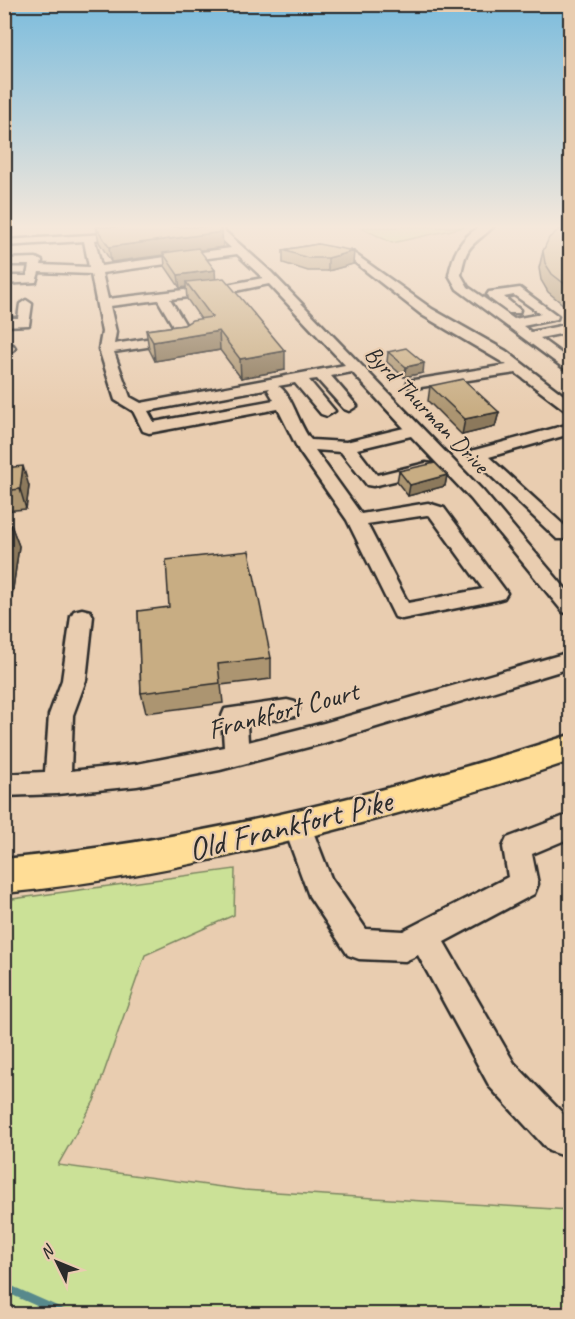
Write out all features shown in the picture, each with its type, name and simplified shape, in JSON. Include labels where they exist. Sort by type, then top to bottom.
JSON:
[{"type":"main road","name":"Old Frankfort Pike","points":[[4,876],[58,872],[173,853],[297,825],[447,785],[570,748]]},
{"type":"street","points":[[102,289],[109,332],[106,349],[123,400],[139,408],[355,367]]},
{"type":"street","points":[[106,349],[186,337],[164,289]]},
{"type":"street","name":"Byrd Thurman Drive","points":[[280,289],[477,495],[570,607]]},
{"type":"street","points":[[397,289],[428,312],[501,354],[570,407]]},
{"type":"street","points":[[463,289],[570,366]]},
{"type":"street","points":[[4,322],[24,322],[26,304]]},
{"type":"street","points":[[511,324],[529,321]]},
{"type":"street","points":[[529,336],[570,328]]},
{"type":"street","points":[[414,384],[519,368]]},
{"type":"street","points":[[321,374],[349,406]]},
{"type":"street","points":[[299,378],[327,411]]},
{"type":"street","points":[[271,383],[284,403],[296,435],[306,445],[307,451],[356,520],[402,612],[497,593],[437,512],[428,509],[356,520]]},
{"type":"street","points":[[139,408],[148,428],[284,403]]},
{"type":"street","points":[[570,429],[477,455],[564,535],[570,533]]},
{"type":"street","points":[[306,445],[346,447],[415,430]]},
{"type":"street","points":[[346,447],[373,481],[446,463]]},
{"type":"street","points":[[57,783],[61,715],[74,680],[82,616]]},
{"type":"street","name":"Frankfort Court","points":[[4,785],[57,783],[136,775],[220,759],[324,733],[570,660]]},
{"type":"street","points":[[237,753],[234,716],[287,709]]},
{"type":"street","points":[[297,825],[319,885],[339,918],[359,944],[405,946],[524,884],[517,847],[570,826]]},
{"type":"street","points":[[424,936],[502,1075],[562,1138],[570,1140]]},
{"type":"green space","points":[[235,869],[234,915],[145,955],[94,1101],[58,1165],[244,1190],[570,1210],[570,1314],[5,1314],[5,900]]},
{"type":"building","points":[[191,289],[233,289],[285,351],[240,359],[219,331],[153,342],[146,330],[184,325],[192,320],[212,317]]},
{"type":"building","points":[[406,348],[424,363],[406,367],[388,352]]},
{"type":"building","points":[[463,379],[499,412],[465,419],[430,386]]},
{"type":"building","points":[[435,463],[447,475],[410,485],[399,471]]},
{"type":"building","points":[[23,466],[20,489],[4,491],[4,468]]},
{"type":"building","points":[[4,525],[11,525],[4,569]]},
{"type":"building","points":[[249,551],[271,658],[218,664],[220,683],[141,693],[138,611],[169,607],[166,560]]},
{"type":"waterway","points":[[4,1287],[65,1314]]}]
